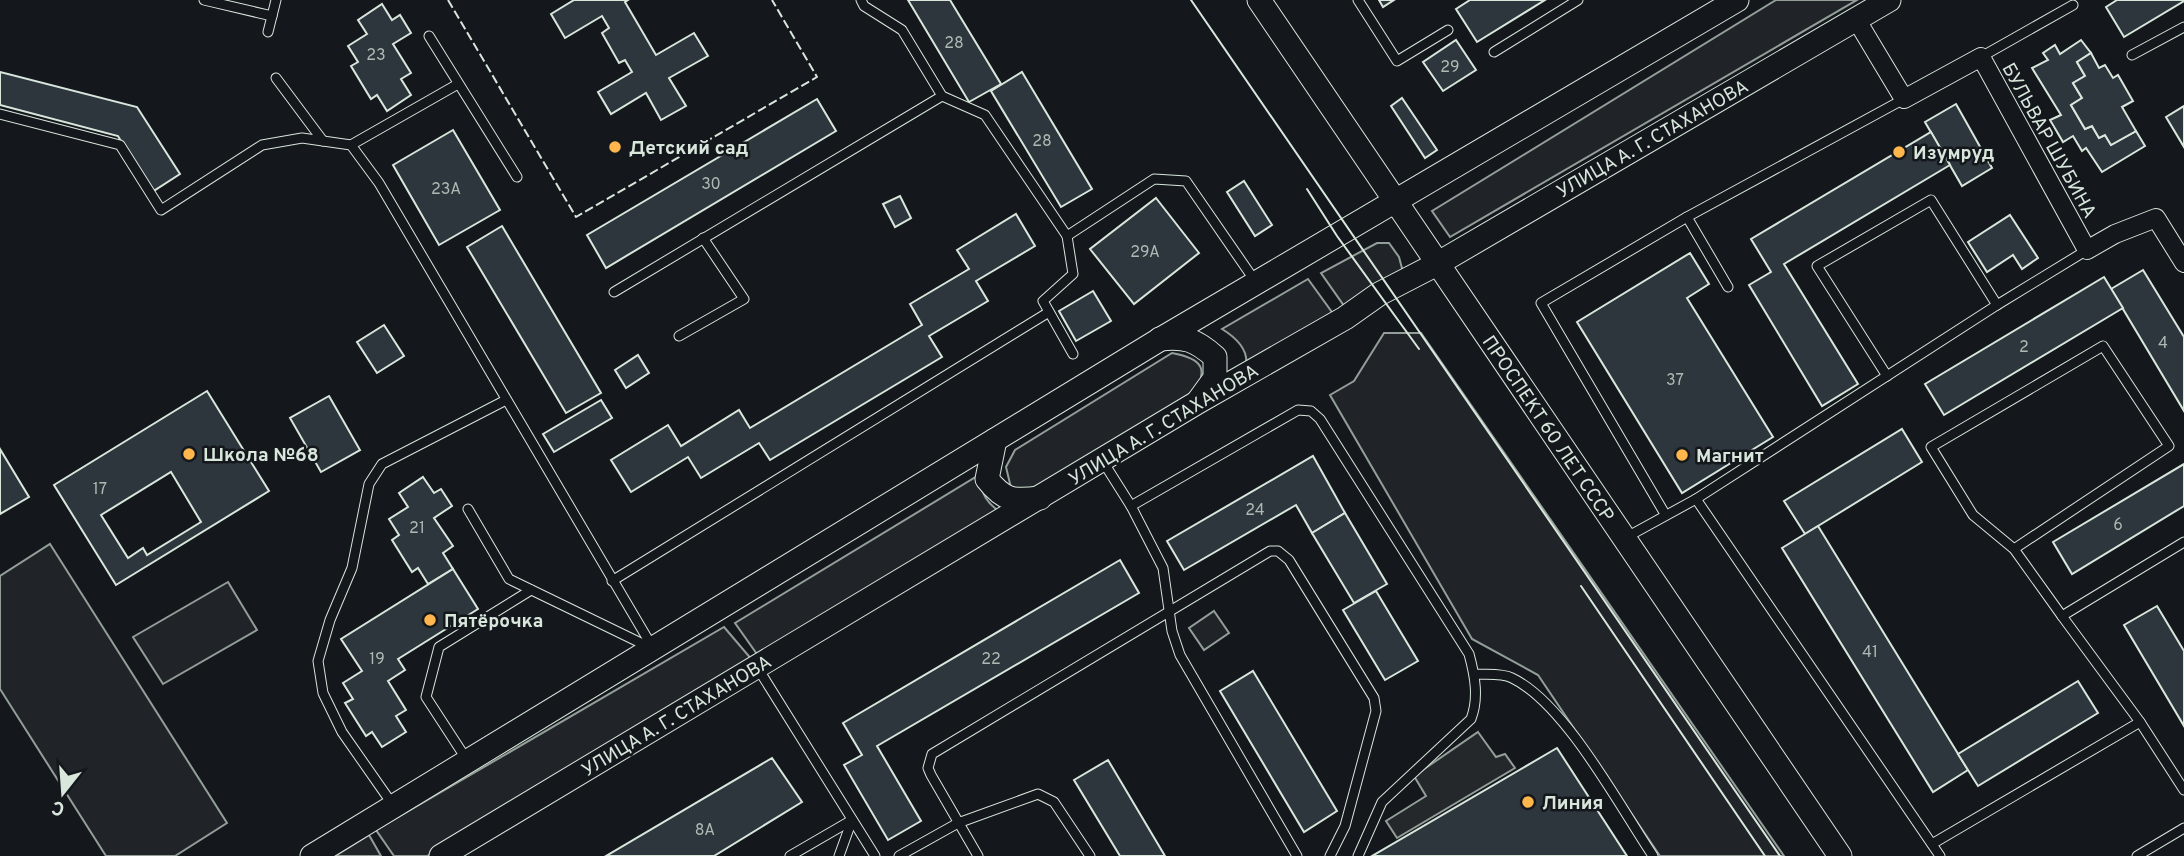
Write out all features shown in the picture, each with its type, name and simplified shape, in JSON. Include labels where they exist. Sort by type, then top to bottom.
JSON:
[{"type":"main road","name":"ПРОСПЕКТ 60 ЛЕТ СССР","points":[[1259,0],[1840,856]]},
{"type":"main road","points":[[312,856],[1159,340],[1737,0]]},
{"type":"main road","name":"УЛИЦА А. Г. СТАХАНОВА","points":[[441,856],[1198,402],[1345,318],[1379,293],[1437,264],[1889,0]]},
{"type":"main road","points":[[1159,340],[1181,337],[1198,341],[1215,357],[1215,378],[1198,402]]},
{"type":"main road","points":[[995,440],[987,479],[998,494],[1016,500],[1041,498]]},
{"type":"street","points":[[1856,19],[1904,99]]},
{"type":"street","name":"БУЛЬВАР ШУБИНА","points":[[1904,99],[1981,57],[2087,250],[2115,234],[2156,218],[2184,263]]},
{"type":"lane","points":[[204,0],[272,16]]},
{"type":"lane","points":[[268,32],[276,0]]},
{"type":"lane","points":[[861,0],[864,6],[902,30],[942,96],[985,115],[1067,236],[1073,274],[1043,301],[1073,355]]},
{"type":"lane","points":[[1358,0],[1397,61],[1448,30]]},
{"type":"lane","points":[[1494,52],[1578,0]]},
{"type":"lane","points":[[1981,57],[2073,5]]},
{"type":"lane","points":[[2132,55],[2184,27]]},
{"type":"lane","points":[[429,36],[517,177]]},
{"type":"lane","points":[[276,78],[323,141]]},
{"type":"lane","points":[[0,114],[120,145],[161,211],[262,145],[302,138],[351,145],[458,84]]},
{"type":"lane","points":[[614,292],[942,96]]},
{"type":"lane","points":[[1665,514],[1541,303],[1687,217],[1904,99]]},
{"type":"lane","points":[[351,145],[379,183],[654,649]]},
{"type":"lane","points":[[1067,236],[1154,179],[1186,181],[1256,283]]},
{"type":"lane","points":[[1887,376],[1817,266],[1931,200],[1997,304]]},
{"type":"lane","points":[[1687,217],[1728,287]]},
{"type":"lane","points":[[680,336],[744,299],[704,238]]},
{"type":"lane","points":[[1624,538],[1696,499],[1997,304],[2087,250]]},
{"type":"lane","points":[[612,581],[1049,312]]},
{"type":"lane","points":[[2014,549],[2169,446],[2103,346],[1931,447],[1973,515],[2014,549],[2140,722],[2184,790]]},
{"type":"lane","points":[[394,806],[342,732],[323,694],[318,661],[330,620],[352,568],[369,484],[382,464],[506,400]]},
{"type":"lane","points":[[1131,506],[1298,410],[1311,411],[1320,419],[1469,654],[1475,674],[1475,709],[1471,719],[1382,802],[1358,856]]},
{"type":"lane","points":[[1102,460],[1131,506],[1163,568],[1175,643],[1297,856]]},
{"type":"lane","points":[[1696,499],[1940,856]]},
{"type":"lane","points":[[468,509],[509,579],[654,649]]},
{"type":"lane","points":[[2062,616],[2184,542]]},
{"type":"lane","points":[[978,856],[931,775],[928,768],[932,754],[1263,553],[1278,551],[1289,560],[1374,698],[1376,710],[1345,826],[1330,856]]},
{"type":"lane","points":[[468,761],[426,696],[439,647],[531,590]]},
{"type":"lane","points":[[757,667],[874,856]]},
{"type":"lane","points":[[1475,674],[1509,676],[1529,687],[1563,722],[1653,856]]},
{"type":"lane","points":[[1932,844],[2140,722]]},
{"type":"lane","points":[[899,856],[958,823],[1032,794],[1044,794],[1054,802],[1090,856]]},
{"type":"lane","points":[[790,856],[852,820]]},
{"type":"lane","points":[[839,856],[852,820]]},
{"type":"lane","points":[[2137,856],[2184,828]]},
{"type":"shaded area","points":[[1776,0],[1857,0],[1450,237],[1432,211]]},
{"type":"shaded area","points":[[1377,243],[1389,243],[1399,257],[1403,272],[1347,310],[1321,273]]},
{"type":"shaded area","points":[[1308,279],[1334,315],[1246,366],[1243,349],[1222,329]]},
{"type":"shaded area","points":[[1384,333],[1421,333],[1784,856],[1660,856],[1538,675],[1472,639],[1330,395],[1354,381]]},
{"type":"shaded area","points":[[1172,353],[1197,362],[1200,367],[1201,380],[1193,397],[1041,491],[1011,488],[1006,467],[1015,450]]},
{"type":"shaded area","points":[[979,475],[986,498],[1003,514],[759,657],[735,623]]},
{"type":"shaded area","points":[[50,544],[227,823],[175,856],[106,856],[0,689],[0,576]]},
{"type":"shaded area","points":[[228,582],[257,630],[163,684],[133,637]]},
{"type":"shaded area","points":[[1214,611],[1229,633],[1204,650],[1189,628]]},
{"type":"shaded area","points":[[724,627],[753,661],[427,856],[394,856],[376,830]]},
{"type":"shaded area","points":[[1478,732],[1496,757],[1505,754],[1515,768],[1397,838],[1386,821],[1426,796],[1414,776]]},
{"type":"shaded area","points":[[369,835],[381,856],[335,856]]},
{"type":"building","points":[[574,0],[628,0],[625,2],[656,55],[694,33],[708,56],[669,78],[686,106],[661,120],[646,93],[611,114],[598,92],[632,72],[625,60],[619,63],[602,33],[609,28],[602,16],[565,38],[551,14]]},
{"type":"building","points":[[908,0],[950,0],[1001,84],[969,102]]},
{"type":"building","points":[[1379,0],[1394,0],[1383,7]]},
{"type":"building","points":[[1470,0],[1545,0],[1477,42],[1456,9]]},
{"type":"building","points":[[2117,0],[2184,1],[2124,37],[2106,7]]},
{"type":"building","points":[[382,4],[392,20],[400,15],[411,33],[393,44],[411,73],[401,79],[411,95],[387,111],[377,95],[371,99],[351,66],[358,62],[348,46],[367,34],[358,20]]},
{"type":"building","points":[[1456,40],[1476,70],[1443,91],[1423,62]]},
{"type":"building","points":[[2081,40],[2091,53],[2077,62],[2085,76],[2073,83],[2082,98],[2071,105],[2085,129],[2092,126],[2099,138],[2105,135],[2111,145],[2136,131],[2145,146],[2102,172],[2086,148],[2082,151],[2073,136],[2063,142],[2050,120],[2061,115],[2032,68],[2048,60],[2043,53],[2055,45],[2060,54]]},
{"type":"building","points":[[2091,53],[2099,68],[2105,65],[2113,78],[2118,75],[2133,101],[2122,107],[2136,131],[2111,145],[2105,135],[2099,138],[2092,126],[2085,129],[2071,105],[2082,98],[2073,83],[2085,76],[2077,62]]},
{"type":"building","points":[[0,72],[137,107],[180,174],[152,192],[118,136],[0,105]]},
{"type":"building","points":[[1022,72],[1092,189],[1061,207],[991,91]]},
{"type":"building","points":[[1402,98],[1437,150],[1425,158],[1391,106]]},
{"type":"building","points":[[817,99],[836,131],[606,268],[587,235]]},
{"type":"building","points":[[1956,104],[1992,168],[1962,186],[1925,122]]},
{"type":"building","points":[[2184,106],[2184,147],[2166,117]]},
{"type":"building","points":[[453,130],[500,210],[439,245],[393,165]]},
{"type":"building","points":[[1931,132],[1950,165],[1784,264],[1858,384],[1822,406],[1749,285],[1771,272],[1751,239]]},
{"type":"building","points":[[1244,181],[1272,225],[1255,236],[1227,192]]},
{"type":"building","points":[[900,196],[911,218],[895,227],[883,204]]},
{"type":"building","points":[[1156,198],[1199,253],[1134,304],[1090,249]]},
{"type":"building","points":[[1016,214],[1035,246],[976,281],[988,301],[929,336],[942,357],[770,460],[759,443],[701,478],[688,457],[631,492],[611,460],[668,425],[681,446],[739,410],[750,428],[922,325],[910,304],[969,269],[957,250]]},
{"type":"building","points":[[2010,215],[2038,258],[2022,269],[2013,255],[1987,272],[1968,242]]},
{"type":"building","points":[[502,226],[601,393],[566,413],[467,247]]},
{"type":"building","points":[[1690,253],[1709,284],[1687,298],[1773,437],[1682,493],[1577,322]]},
{"type":"building","points":[[2143,270],[2184,337],[2184,411],[2111,289]]},
{"type":"building","points":[[2104,277],[2123,308],[1944,415],[1925,384]]},
{"type":"building","points":[[1093,291],[1111,321],[1076,341],[1059,311]]},
{"type":"building","points":[[384,325],[404,356],[377,373],[357,342]]},
{"type":"building","points":[[638,355],[649,373],[626,388],[615,370]]},
{"type":"building","points":[[207,391],[269,491],[116,585],[54,485]],"holes":[[[171,472],[201,522],[147,555],[143,548],[128,558],[101,515]]]},
{"type":"building","points":[[329,396],[360,450],[321,472],[290,418]]},
{"type":"building","points":[[601,400],[612,418],[554,452],[543,434]]},
{"type":"building","points":[[1902,429],[1922,462],[1805,534],[1784,501]]},
{"type":"building","points":[[0,449],[29,497],[0,514]]},
{"type":"building","points":[[1313,456],[1345,513],[1312,533],[1296,505],[1184,570],[1167,541]]},
{"type":"building","points":[[2184,464],[2184,506],[2072,574],[2053,542]]},
{"type":"building","points":[[423,477],[434,493],[441,489],[452,506],[434,518],[453,546],[443,553],[453,569],[428,584],[418,568],[412,572],[392,540],[399,535],[389,519],[408,507],[399,493]]},
{"type":"building","points":[[1345,513],[1387,584],[1354,603],[1312,533]]},
{"type":"building","points":[[1818,526],[1968,770],[1933,792],[1782,548]]},
{"type":"building","points":[[1120,560],[1139,593],[877,746],[921,821],[888,840],[844,765],[862,755],[843,723]]},
{"type":"building","points":[[453,569],[478,609],[398,659],[405,670],[388,681],[406,710],[396,716],[406,732],[382,747],[372,732],[366,736],[345,703],[353,699],[343,683],[362,671],[341,639]]},
{"type":"building","points":[[1376,591],[1418,661],[1385,680],[1343,610]]},
{"type":"building","points":[[2157,606],[2184,651],[2184,726],[2124,625]]},
{"type":"building","points":[[1253,671],[1337,811],[1304,832],[1220,691]]},
{"type":"building","points":[[2078,681],[2098,713],[1978,786],[1958,754]]},
{"type":"building","name":"Линия","points":[[1557,748],[1627,856],[1372,856]]},
{"type":"building","points":[[772,758],[802,802],[714,856],[606,856]]},
{"type":"building","points":[[1108,760],[1165,856],[1120,856],[1074,780]]},
{"type":"tram line","points":[[1191,0],[1780,856]]},
{"type":"tram line","points":[[1307,189],[1337,236],[1419,349]]},
{"type":"tram line","points":[[1581,586],[1765,856]]},
{"type":"fence","points":[[448,0],[576,217],[817,77],[772,0]]},
{"type":"place","name":"Детский сад","points":[[615,147]]},
{"type":"place","name":"Изумруд","points":[[1899,152]]},
{"type":"place","name":"Школа №68","points":[[189,454]]},
{"type":"place","name":"Магнит","points":[[1682,455]]},
{"type":"place","name":"Пятёрочка","points":[[430,620]]},
{"type":"place","name":"Линия","points":[[1528,802]]}]
